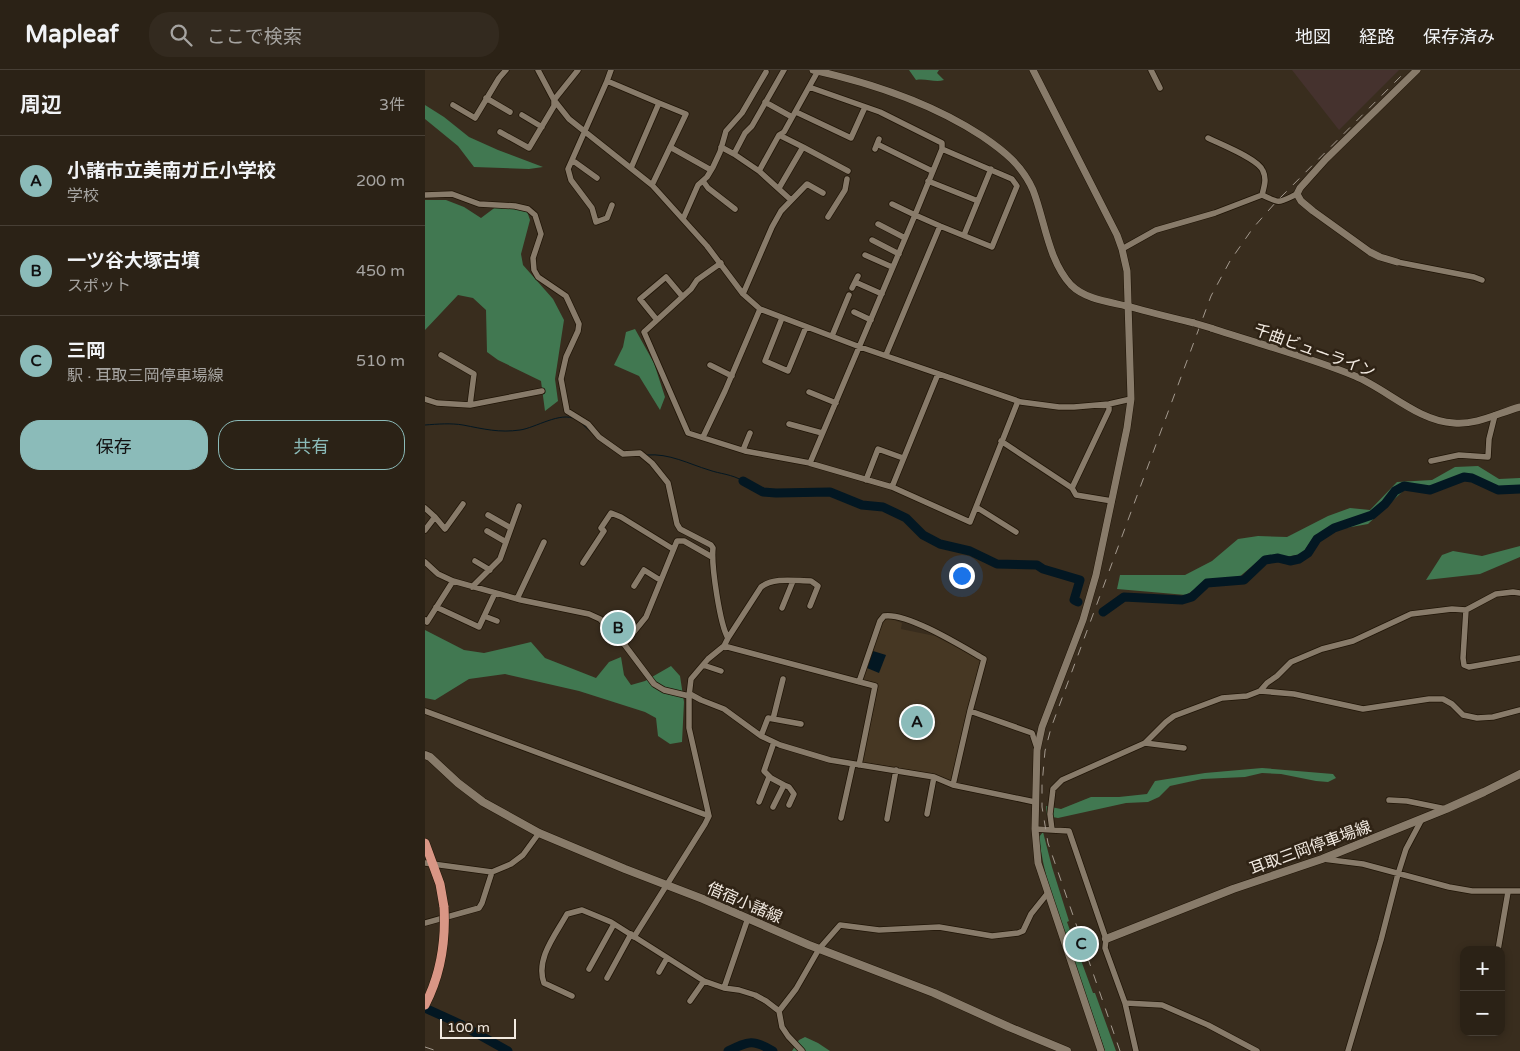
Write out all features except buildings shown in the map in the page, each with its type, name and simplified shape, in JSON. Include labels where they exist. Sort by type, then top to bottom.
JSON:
[{"type":"highway","points":[[425,843],[428,859],[440,884],[445,923],[442,955],[436,980],[425,1005]]},
{"type":"main road","name":"借宿小諸線","points":[[425,755],[430,757],[458,783],[483,802],[539,833],[819,949],[927,991],[1009,1028],[1067,1051]]},
{"type":"main road","name":"耳取三岡停車場線","points":[[1106,940],[1233,889],[1322,859],[1422,819],[1520,774]]},
{"type":"street","points":[[453,105],[475,118],[499,78],[506,70]]},
{"type":"street","points":[[537,70],[554,100],[569,120],[652,185],[721,263],[743,294],[760,309],[860,347],[1018,401],[1059,407],[1109,404],[1131,399]]},
{"type":"street","points":[[500,132],[529,148],[554,106],[554,100],[578,70]]},
{"type":"street","points":[[611,70],[568,169],[571,180],[592,208],[596,222],[607,218],[612,205]]},
{"type":"street","points":[[734,154],[784,70]]},
{"type":"street","points":[[1033,70],[1108,218],[1122,249],[1127,271],[1131,399],[1096,575],[1083,620],[1042,727],[1037,750],[1035,802],[1038,863],[1101,1051]]},
{"type":"street","points":[[1151,70],[1160,88]]},
{"type":"street","points":[[1122,249],[1156,230],[1215,213],[1262,195],[1276,202],[1282,202],[1297,194],[1300,188],[1326,159],[1417,70]]},
{"type":"street","points":[[759,171],[779,135],[784,132],[809,87],[815,71],[890,91],[920,102],[948,115],[1005,152],[1019,166],[1033,190],[1051,248],[1062,272],[1072,285],[1083,294],[1129,307]]},
{"type":"street","points":[[683,219],[698,185],[711,170],[726,131],[742,113],[766,72]]},
{"type":"street","points":[[607,80],[686,114],[652,185]]},
{"type":"street","points":[[809,87],[880,112],[942,143],[943,150],[932,171],[836,404],[822,433],[811,463],[809,463]]},
{"type":"street","points":[[487,98],[510,112]]},
{"type":"street","points":[[765,102],[851,138],[865,107]]},
{"type":"street","points":[[631,168],[659,103]]},
{"type":"street","points":[[522,115],[541,127]]},
{"type":"street","points":[[779,135],[848,171]]},
{"type":"street","points":[[1208,138],[1254,161],[1263,169],[1265,183],[1262,195]]},
{"type":"street","points":[[877,144],[932,171]]},
{"type":"street","points":[[670,147],[711,170]]},
{"type":"street","points":[[721,147],[759,171],[791,200]]},
{"type":"street","points":[[779,188],[803,147]]},
{"type":"street","points":[[892,204],[992,247],[1017,186],[1012,179],[943,150]]},
{"type":"street","points":[[572,160],[597,178]]},
{"type":"street","points":[[964,235],[991,169]]},
{"type":"street","points":[[828,216],[845,190],[847,179]]},
{"type":"street","points":[[703,181],[708,188],[735,209]]},
{"type":"street","points":[[928,181],[977,201]]},
{"type":"street","points":[[743,294],[772,227],[781,211],[807,184],[823,193]]},
{"type":"street","points":[[425,196],[452,194],[479,204],[515,206],[528,209],[535,215],[541,234],[533,258],[534,270],[538,277],[566,296],[579,324],[578,332],[566,357],[561,379],[567,411],[588,424],[599,437],[623,454],[640,453],[652,463],[668,483],[677,524],[680,529],[711,545],[713,548],[712,557],[718,602],[728,638]]},
{"type":"street","points":[[1297,194],[1307,206],[1370,252],[1380,257],[1483,280]]},
{"type":"street","points":[[878,224],[905,238]]},
{"type":"street","points":[[886,356],[940,226]]},
{"type":"street","points":[[872,240],[899,254]]},
{"type":"street","points":[[865,254],[893,267]]},
{"type":"street","points":[[721,263],[697,280],[683,296],[644,332],[688,433],[743,450],[809,463],[892,487],[970,522],[1018,401]]},
{"type":"street","points":[[657,320],[640,299],[666,277],[683,296]]},
{"type":"street","points":[[855,282],[882,294]]},
{"type":"street","points":[[832,336],[849,295]]},
{"type":"street","name":"千曲ビューライン","points":[[1129,307],[1211,328],[1354,376],[1433,419],[1455,424],[1468,423],[1520,407]]},
{"type":"street","points":[[703,437],[732,376],[760,309]]},
{"type":"street","points":[[854,312],[871,320]]},
{"type":"street","points":[[782,318],[765,360],[788,371],[807,327]]},
{"type":"street","points":[[441,355],[474,374],[470,405]]},
{"type":"street","points":[[710,364],[732,376]]},
{"type":"street","points":[[892,487],[938,374]]},
{"type":"street","points":[[425,399],[437,403],[470,405],[542,391]]},
{"type":"street","points":[[809,392],[836,404]]},
{"type":"street","points":[[1072,488],[1109,410],[1109,404]]},
{"type":"street","points":[[1431,461],[1459,455],[1488,457],[1489,439],[1495,415]]},
{"type":"street","points":[[789,424],[822,433]]},
{"type":"street","points":[[743,450],[750,433]]},
{"type":"street","points":[[1001,441],[1072,488],[1076,495],[1112,501]]},
{"type":"street","points":[[866,480],[878,449],[903,458]]},
{"type":"street","points":[[425,508],[445,529],[463,504]]},
{"type":"street","points":[[472,587],[500,559],[519,506]]},
{"type":"street","points":[[976,507],[1015,532]]},
{"type":"street","points":[[583,563],[604,531],[601,528],[611,513],[673,548]]},
{"type":"street","points":[[488,515],[511,528]]},
{"type":"street","points":[[425,530],[435,517]]},
{"type":"street","points":[[487,531],[506,542]]},
{"type":"street","points":[[624,644],[646,617],[677,541],[684,541],[712,557]]},
{"type":"street","points":[[517,599],[544,542]]},
{"type":"street","points":[[425,562],[438,574],[453,581],[517,599],[589,614],[600,619],[624,644],[654,684],[665,690],[690,695],[724,709],[761,736],[774,742],[830,760],[934,777],[953,785],[1035,802]]},
{"type":"street","points":[[475,562],[490,570]]},
{"type":"street","points":[[634,586],[644,570],[660,580]]},
{"type":"street","points":[[425,620],[427,622],[453,581]]},
{"type":"street","points":[[607,978],[709,816],[689,728],[691,679],[724,646],[761,587],[774,581],[811,581],[818,586],[810,606]]},
{"type":"street","points":[[782,608],[793,581]]},
{"type":"street","points":[[436,607],[479,627],[495,593]]},
{"type":"street","points":[[1260,691],[1267,682],[1277,676],[1291,662],[1322,648],[1353,642],[1411,614],[1452,609],[1466,610],[1496,594],[1520,593]]},
{"type":"street","points":[[1466,610],[1464,665],[1469,667],[1520,658]]},
{"type":"street","points":[[484,616],[497,622]]},
{"type":"street","points":[[859,682],[880,621],[884,616],[894,616],[942,634],[984,660],[953,785]]},
{"type":"street","points":[[724,646],[875,686],[841,818]]},
{"type":"street","points":[[703,666],[721,671]]},
{"type":"street","points":[[773,719],[783,679]]},
{"type":"street","points":[[1052,830],[1053,790],[1062,780],[1145,743],[1174,716],[1222,698],[1247,696],[1260,691],[1293,694],[1363,709],[1429,699],[1443,699],[1452,704],[1463,715],[1477,718],[1493,717],[1520,710]]},
{"type":"street","points":[[425,711],[709,816]]},
{"type":"street","points":[[970,711],[1032,733],[1037,750]]},
{"type":"street","points":[[761,736],[768,718],[801,724]]},
{"type":"street","points":[[774,742],[764,772],[769,777],[789,787],[793,794],[789,805]]},
{"type":"street","points":[[1145,743],[1185,748]]},
{"type":"street","points":[[887,819],[896,770]]},
{"type":"street","points":[[759,802],[769,777]]},
{"type":"street","points":[[927,814],[934,777]]},
{"type":"street","points":[[773,807],[784,785]]},
{"type":"street","points":[[1389,800],[1407,801],[1446,809]]},
{"type":"street","points":[[1348,1051],[1381,940],[1398,874],[1406,849],[1422,819]]},
{"type":"street","points":[[1035,829],[1069,831],[1106,940],[1105,948],[1125,1003],[1136,1051]]},
{"type":"street","points":[[428,859],[491,872],[511,864],[523,855],[539,833]]},
{"type":"street","points":[[1322,859],[1363,864],[1449,887],[1472,891],[1520,891]]},
{"type":"street","points":[[425,923],[479,908],[491,872]]},
{"type":"street","points":[[1499,946],[1509,892]]},
{"type":"street","points":[[779,1012],[797,989],[819,949],[841,925],[879,930],[939,927],[991,936],[1018,933],[1023,931],[1031,914],[1047,894]]},
{"type":"street","points":[[572,996],[543,982],[540,974],[541,965],[567,914],[582,910],[614,924],[704,981],[724,988],[755,994],[766,1001],[779,1012],[782,1026],[788,1036],[802,1051]]},
{"type":"street","points":[[724,988],[748,918]]},
{"type":"street","points":[[589,968],[614,924]]},
{"type":"street","points":[[659,972],[667,958]]},
{"type":"street","points":[[690,1002],[704,981]]},
{"type":"street","points":[[1125,1003],[1162,1006],[1208,1025],[1257,1051]]},
{"type":"shaded area","points":[[1292,70],[1399,70],[1339,130]]},
{"type":"shaded area","points":[[889,618],[902,623],[901,629],[935,636],[981,660],[951,781],[882,765],[863,763],[861,759],[876,686],[860,680],[882,621]]},
{"type":"green space","points":[[909,70],[939,70],[937,73],[944,80],[916,80]]},
{"type":"green space","points":[[425,105],[469,137],[543,167],[529,169],[474,167],[458,146],[425,119]]},
{"type":"green space","points":[[425,200],[446,200],[464,207],[481,218],[497,206],[527,211],[530,220],[521,254],[523,265],[553,299],[564,320],[555,379],[558,401],[545,411],[541,381],[498,360],[487,352],[486,310],[473,298],[458,295],[425,330]]},
{"type":"green space","points":[[635,329],[654,363],[665,397],[660,410],[639,376],[614,365],[623,347],[626,332]]},
{"type":"green space","points":[[1478,466],[1499,479],[1520,478],[1520,485],[1512,487],[1497,486],[1462,475],[1431,488],[1419,486],[1403,491],[1368,524],[1315,535],[1302,554],[1257,562],[1238,578],[1215,583],[1194,590],[1186,595],[1117,589],[1120,575],[1185,575],[1212,561],[1238,539],[1258,536],[1287,537],[1328,516],[1350,508],[1370,510],[1397,482],[1432,480],[1455,467]]},
{"type":"green space","points":[[1520,546],[1520,557],[1480,574],[1426,580],[1442,555],[1453,551],[1482,556]]},
{"type":"green space","points":[[425,630],[464,650],[484,653],[531,642],[545,658],[596,678],[609,662],[621,657],[624,675],[631,685],[645,681],[671,666],[680,676],[684,702],[682,742],[670,744],[658,736],[656,718],[645,712],[579,691],[505,674],[469,679],[435,700],[425,698]]},
{"type":"green space","points":[[1262,768],[1333,774],[1336,778],[1328,782],[1281,774],[1262,773],[1245,777],[1202,779],[1170,786],[1159,797],[1148,802],[1126,803],[1058,818],[1047,816],[1046,806],[1061,809],[1091,797],[1147,794],[1155,781],[1205,773]]},
{"type":"green space","points":[[1043,832],[1069,921],[1067,922],[1116,1051],[1105,1051],[1050,890],[1043,864],[1039,837]]},
{"type":"green space","points":[[805,1037],[830,1051],[792,1051],[799,1040]]},
{"type":"water","points":[[873,651],[886,655],[879,673],[867,668]]},
{"type":"waterway","points":[[425,425],[454,424],[491,430],[512,431],[526,429],[555,418],[569,417],[575,419]]},
{"type":"waterway","points":[[581,423],[591,432]]},
{"type":"waterway","points":[[647,455],[671,457],[743,481]]},
{"type":"waterway","points":[[1103,612],[1124,597],[1182,600],[1192,597],[1207,583],[1244,580],[1265,560],[1278,558],[1290,561],[1299,559],[1308,553],[1317,539],[1334,528],[1372,515],[1385,504],[1395,491],[1404,486],[1430,490],[1464,477],[1472,478],[1498,490],[1520,489]]},
{"type":"waterway","points":[[743,481],[763,492],[830,492],[862,505],[883,507],[906,518],[923,535],[940,544],[970,551],[997,564],[1037,565],[1043,569],[1080,580],[1074,600],[1078,602]]},
{"type":"waterway","points":[[425,1008],[460,1024],[508,1051]]},
{"type":"waterway","points":[[728,1051],[746,1043],[756,1043],[773,1051]]},
{"type":"railway","points":[[1120,1051],[1048,843],[1042,807],[1042,785],[1045,751],[1051,728],[1211,296],[1230,261],[1253,228],[1276,202],[1407,70]]},
{"type":"railway","points":[[425,1047],[437,1051]]},
{"type":"place","name":"一ツ谷大塚古墳","points":[[618,628]]},
{"type":"place","name":"小諸市立美南ガ丘小学校","points":[[917,722]]},
{"type":"place","name":"三岡","points":[[1081,944]]}]
